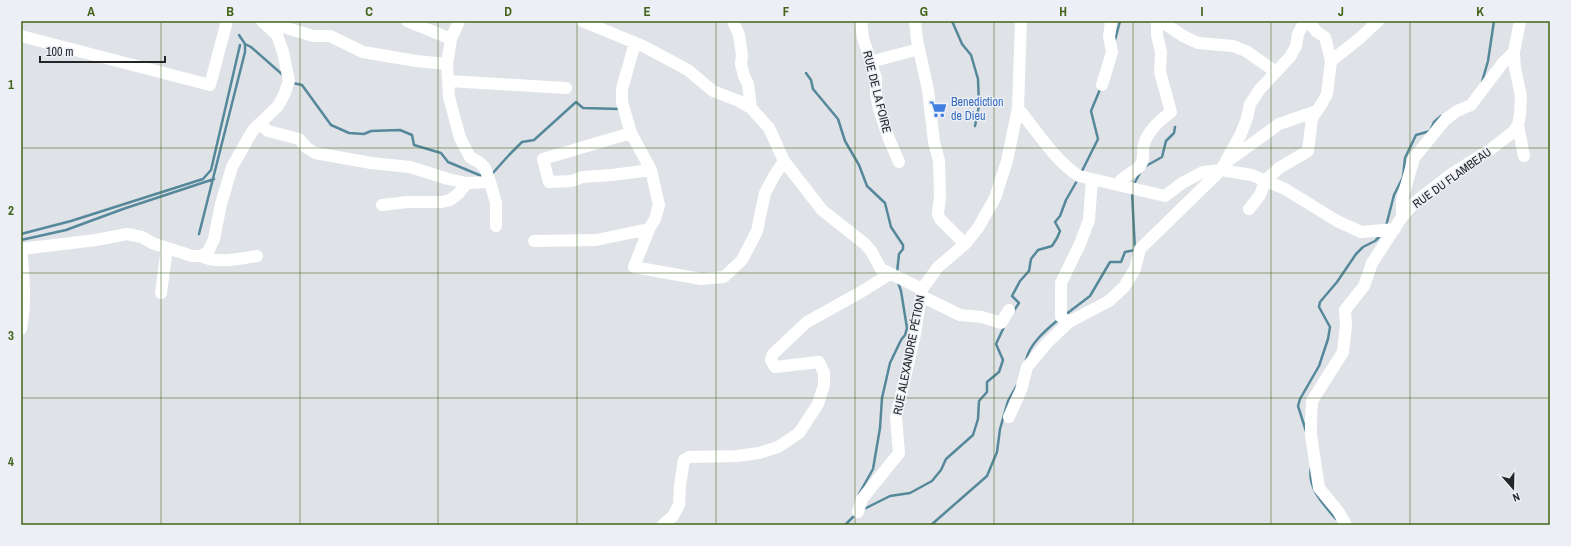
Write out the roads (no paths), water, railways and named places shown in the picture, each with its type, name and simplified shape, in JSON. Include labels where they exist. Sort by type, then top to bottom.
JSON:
[{"type":"street","points":[[21,36],[210,84],[227,21]]},
{"type":"street","points":[[407,21],[450,39]]},
{"type":"street","points":[[459,21],[450,39],[447,64],[449,97],[460,138],[470,157],[485,168],[496,203],[496,226]]},
{"type":"street","points":[[582,21],[643,46],[688,70],[713,91],[740,101],[751,108],[770,128],[784,161],[822,210],[865,244],[871,251],[881,269],[960,315],[982,317],[1001,323],[1009,310]]},
{"type":"street","points":[[733,21],[739,35],[742,70],[748,84],[751,108]]},
{"type":"street","name":"RUE DE LA FOIRE","points":[[861,21],[863,38],[876,78],[876,94],[880,109],[889,138],[899,162]]},
{"type":"street","points":[[915,21],[919,49],[928,90],[934,142],[940,161],[940,196],[938,214],[940,219],[965,244]]},
{"type":"street","name":"RUE ALEXANDRE PÉTION","points":[[858,512],[862,499],[899,454],[896,417],[915,334],[922,292],[938,267],[965,244],[978,228],[995,198],[1006,161],[1018,108],[1020,21]]},
{"type":"street","points":[[1102,84],[1112,52],[1109,37],[1111,21]]},
{"type":"street","points":[[1118,184],[1121,180],[1139,167],[1143,161],[1146,139],[1152,128],[1171,112],[1160,72],[1157,21]]},
{"type":"street","points":[[1161,21],[1183,36],[1198,43],[1233,46],[1246,51],[1267,64],[1276,72]]},
{"type":"street","points":[[1222,167],[1241,134],[1250,104],[1260,90],[1290,57],[1296,46],[1298,34],[1304,21]]},
{"type":"street","points":[[1250,209],[1260,195],[1265,181],[1279,168],[1308,151],[1312,118],[1327,94],[1331,60],[1325,38],[1317,32],[1308,21]]},
{"type":"street","points":[[1331,60],[1360,38],[1378,21]]},
{"type":"street","points":[[1520,21],[1514,52],[1515,68],[1521,96],[1518,125],[1524,156]]},
{"type":"street","points":[[265,24],[277,25],[313,36],[330,36],[363,52],[447,64]]},
{"type":"street","points":[[201,256],[208,252],[214,239],[221,204],[232,167],[253,130],[278,106],[284,95],[289,80],[283,52],[277,35],[265,24]]},
{"type":"street","points":[[635,44],[622,89],[622,102],[631,133],[651,170],[659,205],[655,219],[649,229],[634,267],[700,279],[724,277],[742,260],[757,231],[765,193],[784,161]]},
{"type":"street","points":[[870,62],[919,49]]},
{"type":"street","points":[[1402,217],[1402,200],[1414,158],[1445,120],[1457,111],[1471,105],[1502,64],[1514,52]]},
{"type":"street","points":[[449,81],[566,88]]},
{"type":"street","points":[[1018,108],[1059,159],[1073,173],[1079,176],[1165,196],[1182,182],[1203,172],[1222,167],[1252,175],[1285,190],[1337,221],[1361,232],[1395,229]]},
{"type":"street","points":[[1009,417],[1021,390],[1027,367],[1047,343],[1069,322],[1109,301],[1119,292],[1135,269],[1140,249],[1222,167],[1280,124],[1317,111]]},
{"type":"street","points":[[260,124],[268,131],[300,139],[307,148],[315,153],[371,163],[410,167],[448,179],[467,183],[490,182]]},
{"type":"street","name":"RUE DU FLAMBEAU","points":[[1346,525],[1338,511],[1320,488],[1311,435],[1312,401],[1343,352],[1346,325],[1344,310],[1364,286],[1372,263],[1402,217],[1414,203],[1453,174],[1491,149],[1513,132],[1518,125]]},
{"type":"street","points":[[631,133],[543,159],[549,182],[572,181],[582,176],[612,175],[651,170]]},
{"type":"street","points":[[1069,322],[1061,316],[1061,283],[1080,244],[1089,220],[1092,179]]},
{"type":"street","points":[[382,206],[407,202],[442,202],[450,200],[458,194],[467,183]]},
{"type":"street","points":[[534,241],[596,240],[649,229]]},
{"type":"street","points":[[21,329],[24,284],[21,249],[96,240],[127,234],[142,237],[167,248],[192,256],[201,256],[207,259],[222,260],[257,256]]},
{"type":"street","points":[[160,293],[167,248]]},
{"type":"street","points":[[663,525],[673,516],[679,505],[680,485],[684,460],[689,457],[737,456],[759,453],[778,447],[799,432],[818,404],[824,385],[824,373],[819,362],[774,367],[771,360],[774,354],[807,322],[890,274]]},
{"type":"waterway","points":[[952,21],[962,44],[971,55],[978,79],[979,106],[975,126]]},
{"type":"waterway","points":[[1115,40],[1120,21]]},
{"type":"waterway","points":[[1482,82],[1488,61],[1494,21]]},
{"type":"waterway","points":[[239,35],[245,44],[251,47],[284,76]]},
{"type":"waterway","points":[[199,234],[245,52],[245,44]]},
{"type":"waterway","points":[[21,234],[71,221],[203,179],[211,170],[240,45]]},
{"type":"waterway","points":[[806,73],[811,80],[813,89],[838,119],[845,141],[859,165],[867,186],[885,203],[891,227],[903,245],[903,249],[899,254],[897,273]]},
{"type":"waterway","points":[[293,83],[302,85],[331,125],[349,133],[364,134],[371,131],[400,130],[412,135],[414,145],[441,153],[448,162],[484,177]]},
{"type":"waterway","points":[[1081,173],[1098,139],[1091,111],[1101,87]]},
{"type":"waterway","points":[[492,174],[522,142],[534,140],[576,102],[583,108],[620,109]]},
{"type":"waterway","points":[[1386,226],[1394,195],[1403,177],[1405,158],[1416,135],[1430,131],[1434,122],[1441,116]]},
{"type":"waterway","points":[[1146,166],[1162,157],[1166,141],[1174,133],[1175,127]]},
{"type":"waterway","points":[[1134,184],[1140,173]]},
{"type":"waterway","points":[[21,240],[66,230],[123,209],[214,179]]},
{"type":"waterway","points":[[1013,312],[1019,303],[1012,296],[1020,281],[1029,271],[1031,259],[1038,250],[1052,246],[1057,238],[1060,231],[1055,222],[1060,216],[1066,200],[1078,179]]},
{"type":"waterway","points":[[1065,315],[1090,296],[1110,262],[1121,262],[1125,252],[1135,250],[1132,192]]},
{"type":"waterway","points":[[1306,431],[1298,406],[1300,399],[1319,366],[1328,339],[1330,327],[1319,307],[1320,302],[1337,282],[1356,254],[1363,247],[1375,241],[1381,235]]},
{"type":"waterway","points":[[859,494],[873,469],[880,428],[882,398],[890,363],[905,335],[907,328],[901,291],[898,282]]},
{"type":"waterway","points":[[1026,360],[1035,342],[1059,319]]},
{"type":"waterway","points":[[864,509],[890,496],[910,493],[932,481],[941,470],[946,459],[973,435],[978,419],[979,401],[987,392],[987,382],[999,372],[1003,360],[996,344],[1004,327]]},
{"type":"waterway","points":[[931,525],[987,476],[997,452],[1000,429],[1008,401],[1017,385]]},
{"type":"waterway","points":[[1311,468],[1310,475],[1314,489],[1322,502],[1336,519]]},
{"type":"waterway","points":[[845,525],[856,514]]},
{"type":"place","name":"Benediction de Dieu","points":[[938,109]]}]
